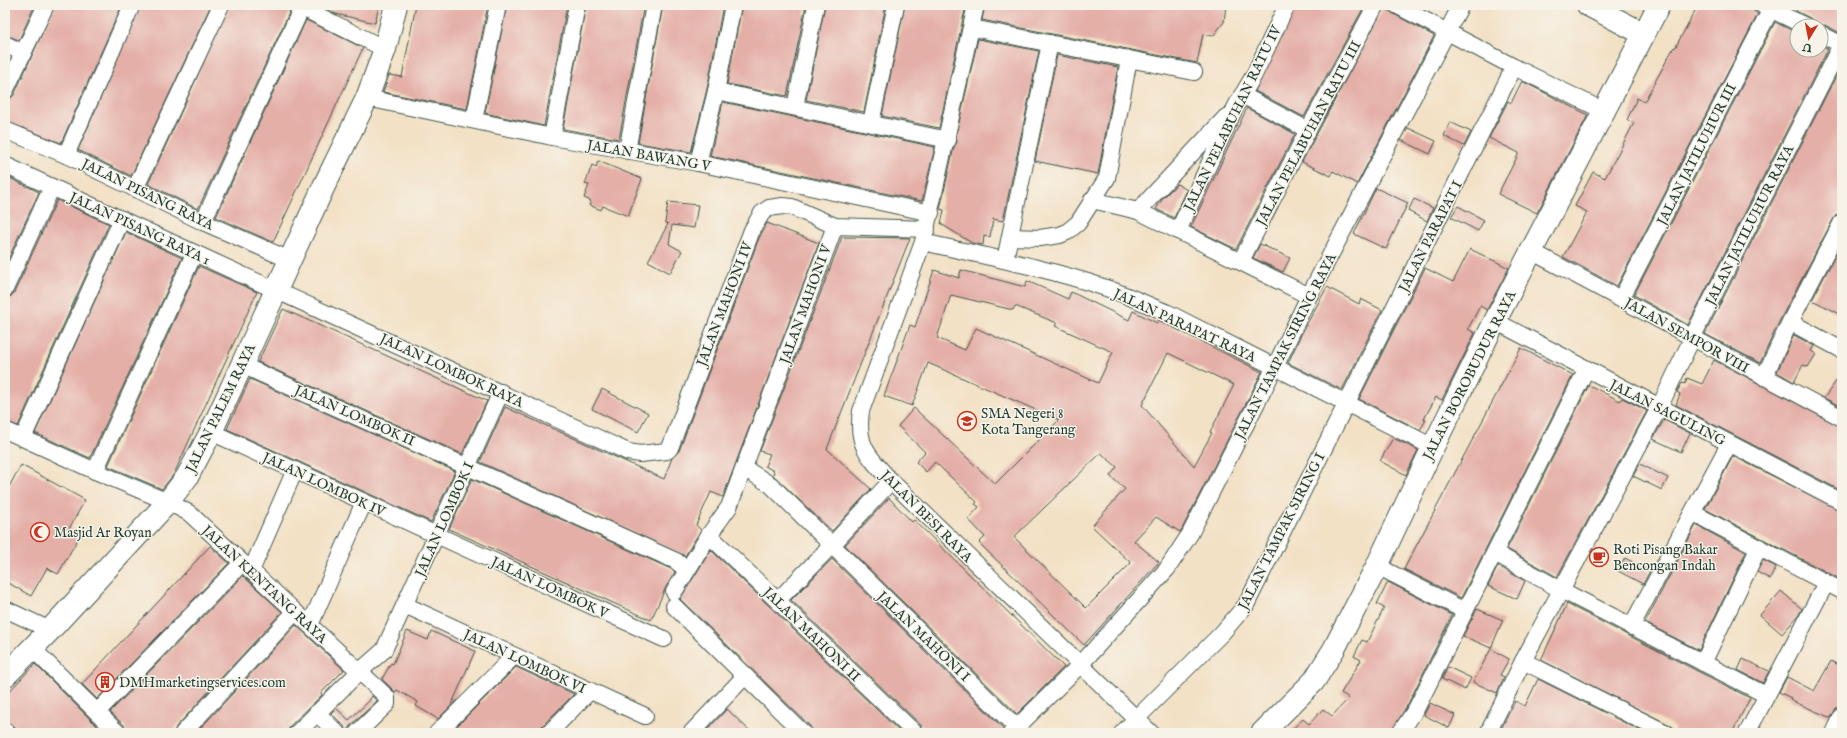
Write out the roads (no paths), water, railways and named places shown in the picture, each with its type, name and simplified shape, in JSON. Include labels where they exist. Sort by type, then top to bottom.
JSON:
[{"type":"street","points":[[5,91],[46,5]]},
{"type":"street","points":[[66,155],[132,5]]},
{"type":"street","points":[[135,189],[221,5]]},
{"type":"street","name":"JALAN PALEM RAYA","points":[[5,676],[50,630],[168,502],[186,477],[211,432],[367,98],[385,49],[396,5]]},
{"type":"street","points":[[474,120],[498,5]]},
{"type":"street","points":[[552,138],[577,5]]},
{"type":"street","points":[[626,151],[654,5]]},
{"type":"street","points":[[698,164],[716,91],[733,5]]},
{"type":"street","points":[[795,107],[816,5]]},
{"type":"street","points":[[871,123],[896,5]]},
{"type":"street","name":"JALAN BESI RAYA","points":[[976,5],[931,213],[925,235],[861,411],[859,425],[860,437],[864,448],[872,460],[891,481],[1151,733]]},
{"type":"street","name":"JALAN PELABUHAN RATU IV","points":[[1178,231],[1239,101],[1287,5]]},
{"type":"street","name":"JALAN PELABUHAN RATU III","points":[[1241,261],[1308,130],[1376,5]]},
{"type":"street","points":[[1396,5],[1514,68],[1604,111]]},
{"type":"street","name":"JALAN TAMPAK SIRING RAYA","points":[[1014,730],[1080,665],[1167,569],[1179,552],[1190,534],[1275,367],[1309,296],[1461,5]]},
{"type":"street","points":[[1588,5],[1644,34]]},
{"type":"street","name":"JALAN BOROBUDUR RAYA","points":[[1266,731],[1305,691],[1318,675],[1377,566],[1495,321],[1659,5]]},
{"type":"street","points":[[204,222],[301,6],[385,49]]},
{"type":"street","points":[[1766,7],[1789,18]]},
{"type":"street","name":"JALAN JATILUHUR III","points":[[1621,299],[1766,7]]},
{"type":"street","points":[[972,28],[1194,72]]},
{"type":"street","points":[[1829,38],[1842,44]]},
{"type":"street","points":[[1005,260],[1011,237],[1050,43]]},
{"type":"street","points":[[5,44],[23,53]]},
{"type":"street","name":"JALAN JATILUHUR RAYA","points":[[1490,732],[1523,661],[1659,408],[1692,337],[1842,44]]},
{"type":"street","points":[[1011,237],[1045,238],[1064,234],[1078,223],[1107,178],[1129,59]]},
{"type":"street","name":"JALAN PARAPAT I","points":[[1346,404],[1514,68]]},
{"type":"street","points":[[716,91],[948,140]]},
{"type":"street","name":"JALAN BAWANG V","points":[[367,98],[552,138],[698,164],[931,213]]},
{"type":"street","points":[[1138,212],[1239,101],[1308,130]]},
{"type":"street","name":"JALAN PISANG RAYA","points":[[5,130],[66,155],[204,222],[284,273]]},
{"type":"street","name":"JALAN PISANG RAYA 1","points":[[5,165],[194,254],[284,273]]},
{"type":"street","points":[[5,289],[52,187]]},
{"type":"street","points":[[1092,200],[1138,212],[1241,261],[1309,296]]},
{"type":"street","name":"JALAN MAHONI IV","points":[[648,454],[667,451],[670,448],[752,230],[760,215],[769,208],[788,206],[835,226]]},
{"type":"street","points":[[23,438],[122,219]]},
{"type":"street","points":[[1764,377],[1790,322],[1842,222]]},
{"type":"street","name":"JALAN MAHONI V","points":[[745,676],[674,599],[682,566],[709,535],[729,508],[835,226],[925,235]]},
{"type":"street","name":"JALAN PARAPAT RAYA","points":[[925,235],[1005,260],[1106,288],[1138,300],[1168,313],[1433,447]]},
{"type":"street","name":"JALAN SEMPOR VIII","points":[[1532,252],[1842,418]]},
{"type":"street","points":[[94,471],[194,254]]},
{"type":"street","name":"JALAN LOMBOK RAYA","points":[[284,273],[501,392],[628,452],[635,454],[648,454]]},
{"type":"street","name":"JALAN SAGULING","points":[[1495,321],[1586,370],[1842,502]]},
{"type":"street","points":[[1790,322],[1842,350]]},
{"type":"street","name":"JALAN LOMBOK II","points":[[242,365],[468,466],[682,566]]},
{"type":"street","points":[[1400,733],[1416,709],[1586,370]]},
{"type":"street","name":"JALAN LOMBOK I","points":[[297,733],[359,672],[381,654],[387,645],[501,392]]},
{"type":"street","name":"JALAN TAMPAK SIRING I","points":[[1122,733],[1222,633],[1246,605],[1346,404]]},
{"type":"street","name":"JALAN KENTANG RAYA","points":[[5,430],[94,471],[168,502],[189,513],[385,695],[388,700],[387,704],[357,733]]},
{"type":"street","name":"JALAN LOMBOK IV","points":[[211,432],[436,535]]},
{"type":"street","points":[[1631,627],[1729,444]]},
{"type":"street","points":[[744,468],[771,485],[832,545]]},
{"type":"street","points":[[97,712],[247,567],[295,470]]},
{"type":"street","points":[[778,600],[832,545],[891,481]]},
{"type":"street","points":[[310,625],[364,502]]},
{"type":"street","points":[[1693,513],[1842,591]]},
{"type":"street","name":"JALAN LOMBOK V","points":[[436,535],[664,639]]},
{"type":"street","name":"JALAN MAHONI II","points":[[709,535],[915,733]]},
{"type":"street","name":"JALAN MAHONI I","points":[[832,545],[1014,730]]},
{"type":"street","points":[[1703,663],[1760,547]]},
{"type":"street","points":[[1495,553],[1560,590],[1766,695]]},
{"type":"street","points":[[1377,566],[1465,611]]},
{"type":"street","points":[[1747,733],[1826,583]]},
{"type":"street","name":"JALAN LOMBOK VI","points":[[405,605],[645,716]]},
{"type":"street","points":[[5,609],[50,630]]},
{"type":"street","points":[[183,733],[295,612]]},
{"type":"street","points":[[32,648],[118,733]]},
{"type":"street","points":[[437,733],[514,656]]},
{"type":"street","points":[[1523,661],[1666,733]]},
{"type":"street","points":[[691,733],[745,676],[800,732]]},
{"type":"street","points":[[549,733],[590,691]]},
{"type":"street","points":[[317,713],[337,733]]},
{"type":"street","points":[[1835,733],[1842,716]]},
{"type":"place","name":"SMA Negeri 8 Kota Tangerang","points":[[967,421]]},
{"type":"place","name":"Masjid Ar Royan","points":[[40,532]]},
{"type":"place","name":"Roti Pisang Bakar Bencongan Indah","points":[[1599,557]]},
{"type":"place","name":"DMHmarketingservices.com","points":[[105,682]]}]
